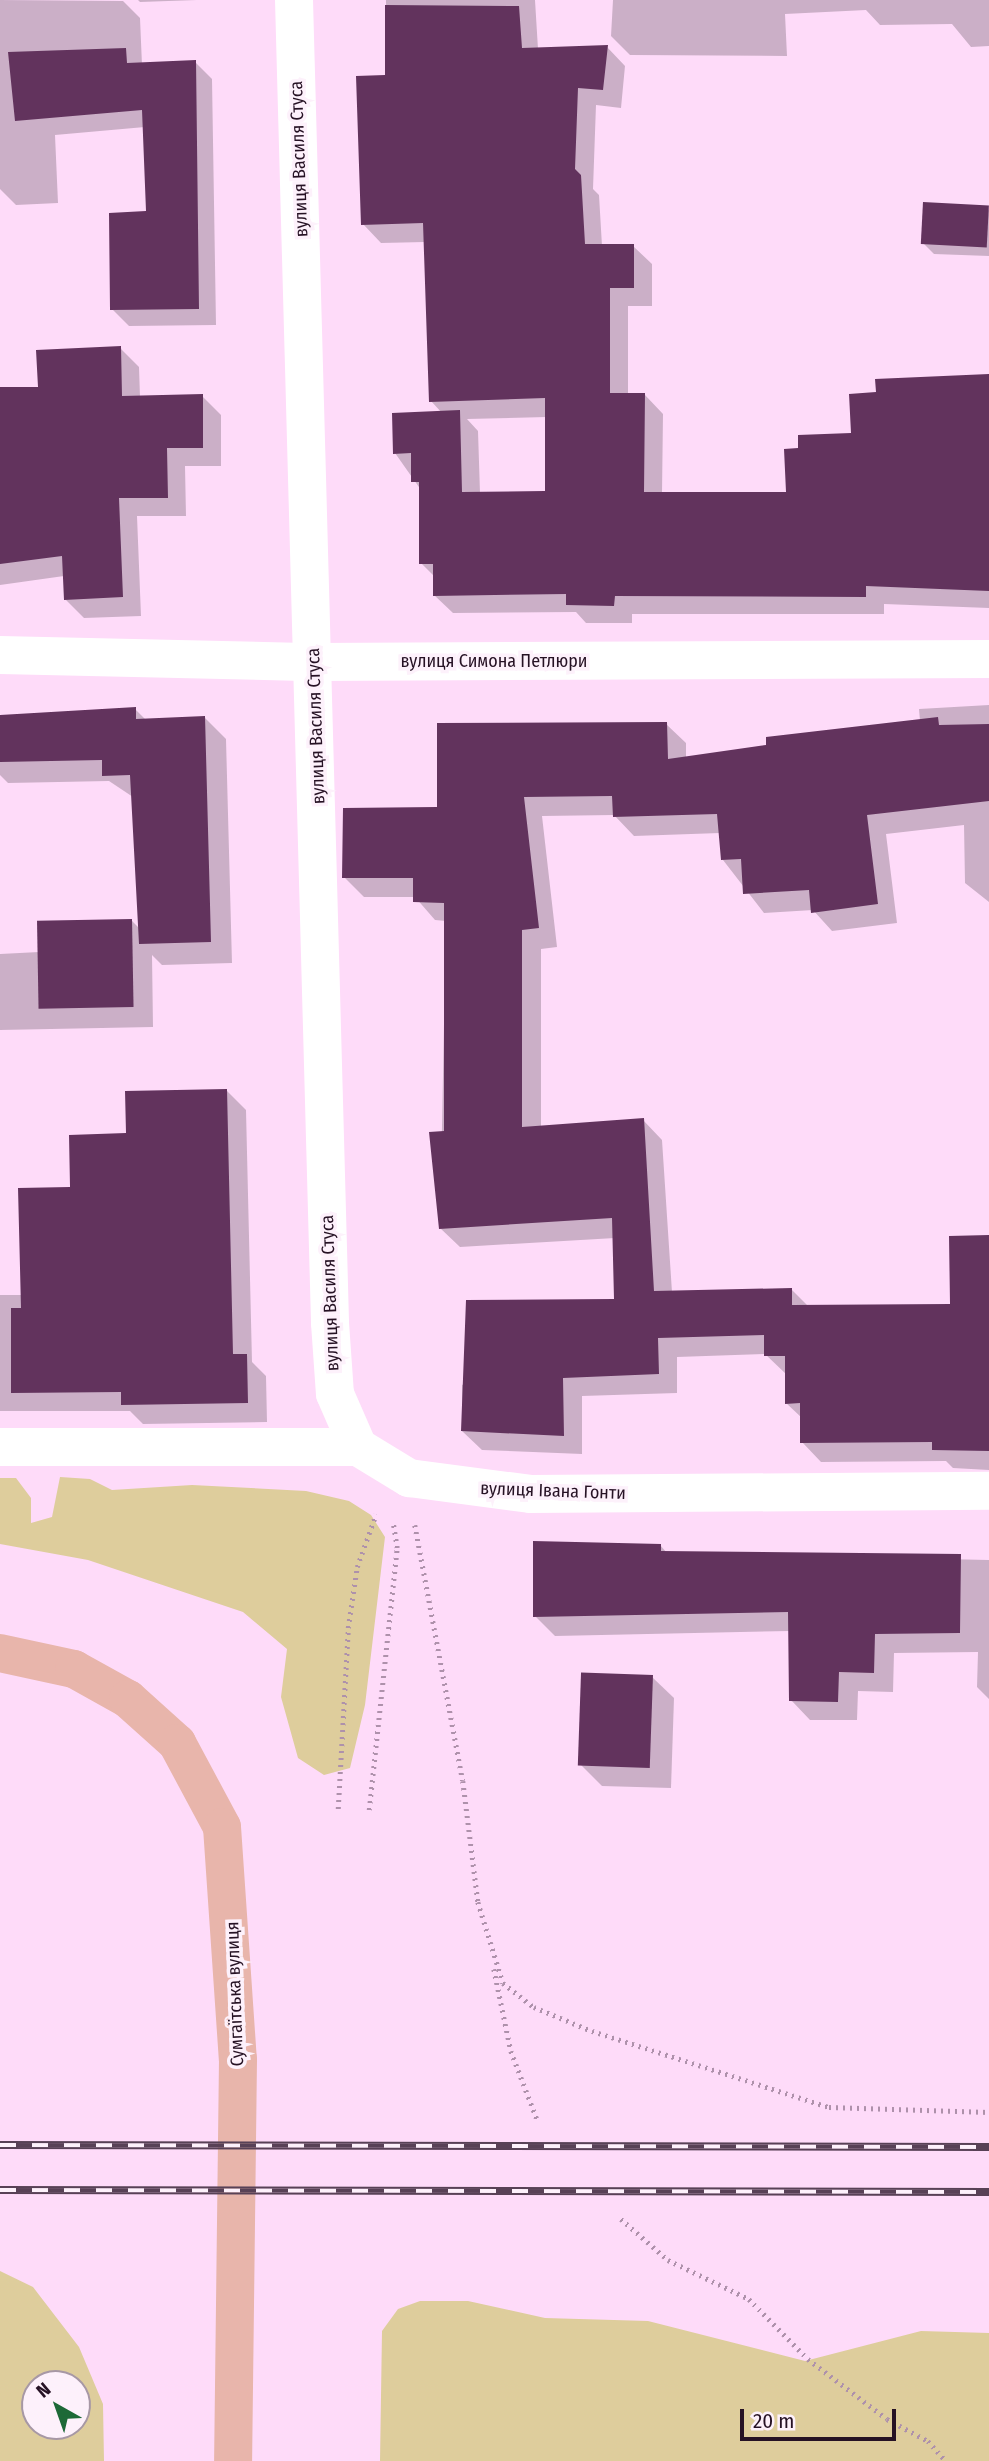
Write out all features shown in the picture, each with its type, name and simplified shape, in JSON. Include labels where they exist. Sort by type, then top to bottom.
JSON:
[{"type":"main road","name":"Сумгаїтська вулиця","points":[[0,1653],[74,1670],[128,1699],[194,1765],[222,1827],[238,2059],[233,2461]]},
{"type":"street","name":"вулиця Василя Стуса","points":[[294,0],[315,662],[331,1362],[335,1394],[358,1447]]},
{"type":"street","name":"вулиця Симона Петлюри","points":[[0,654],[315,662],[989,659]]},
{"type":"street","points":[[0,1447],[358,1447]]},
{"type":"street","name":"вулиця Івана Гонти","points":[[358,1447],[409,1478],[530,1493],[989,1491]]},
{"type":"path","points":[[409,1478],[421,1575],[493,1965],[511,2051],[537,2119]]},
{"type":"path","points":[[338,1809],[348,1628],[377,1501]]},
{"type":"path","points":[[369,1810],[397,1548]]},
{"type":"path","points":[[493,1965],[534,2007],[829,2107],[989,2112]]},
{"type":"path","points":[[621,2219],[667,2260],[749,2299],[808,2359],[887,2419],[928,2441],[946,2461]]},
{"type":"shaded area","points":[[60,1477],[90,1479],[112,1490],[192,1485],[306,1491],[349,1501],[371,1515],[385,1537],[365,1705],[350,1768],[324,1775],[298,1758],[281,1697],[287,1649],[243,1612],[88,1560],[0,1544],[0,1478],[16,1478],[31,1498],[31,1523],[52,1517]]},
{"type":"shaded area","points":[[0,2271],[33,2287],[79,2347],[89,2370],[21,2370],[21,2440],[91,2440],[91,2376],[103,2404],[104,2461],[0,2461]]},
{"type":"shaded area","points":[[420,2301],[468,2301],[545,2318],[648,2321],[805,2361],[921,2331],[989,2333],[989,2461],[380,2461],[382,2331],[398,2309]]},
{"type":"building","points":[[385,5],[519,6],[522,48],[608,45],[603,90],[578,88],[575,169],[581,175],[585,244],[634,244],[634,288],[610,288],[610,393],[645,393],[644,492],[786,492],[784,449],[798,448],[798,435],[851,433],[849,394],[876,392],[875,379],[989,374],[989,591],[866,586],[866,597],[615,596],[614,606],[566,605],[566,594],[433,596],[433,564],[419,564],[419,482],[411,482],[411,453],[393,454],[392,413],[460,410],[462,492],[545,491],[545,398],[429,402],[423,223],[361,225],[356,76],[385,75]]},
{"type":"building","points":[[126,48],[127,63],[196,60],[199,309],[110,310],[109,213],[146,211],[142,110],[15,121],[8,52]]},
{"type":"building","points":[[923,202],[989,205],[987,247],[921,244]]},
{"type":"building","points":[[121,346],[122,396],[203,394],[203,448],[167,448],[168,498],[119,498],[123,597],[64,600],[62,556],[0,564],[0,387],[38,387],[36,350]]},
{"type":"building","points":[[136,707],[136,719],[205,716],[211,942],[139,944],[130,775],[102,776],[102,760],[0,762],[0,715]]},
{"type":"building","points":[[938,717],[939,725],[989,724],[989,801],[867,815],[878,904],[811,913],[809,890],[743,894],[741,859],[721,860],[717,814],[613,817],[612,796],[524,797],[539,928],[522,930],[522,1127],[644,1118],[654,1291],[792,1288],[792,1305],[950,1304],[949,1236],[989,1235],[989,1451],[932,1450],[932,1442],[800,1443],[800,1403],[785,1404],[785,1356],[764,1356],[764,1335],[658,1338],[659,1374],[563,1378],[564,1436],[461,1431],[466,1300],[614,1299],[612,1218],[439,1229],[429,1132],[444,1131],[444,903],[413,902],[413,878],[342,878],[343,808],[437,807],[437,723],[667,722],[668,759],[766,745],[766,737]]},
{"type":"building","points":[[132,919],[134,1007],[39,1009],[37,921]]},
{"type":"building","points":[[227,1089],[233,1354],[247,1354],[248,1403],[121,1405],[121,1392],[11,1393],[11,1308],[21,1308],[18,1188],[70,1187],[69,1135],[126,1133],[125,1091]]},
{"type":"building","points":[[533,1541],[661,1544],[661,1551],[961,1554],[960,1633],[875,1634],[874,1673],[839,1672],[838,1702],[789,1701],[788,1612],[533,1617]]},
{"type":"building","points":[[581,1672],[653,1675],[650,1768],[578,1765]]},
{"type":"railway","points":[[0,2145],[989,2147]]},
{"type":"railway","points":[[0,2190],[989,2192]]}]
